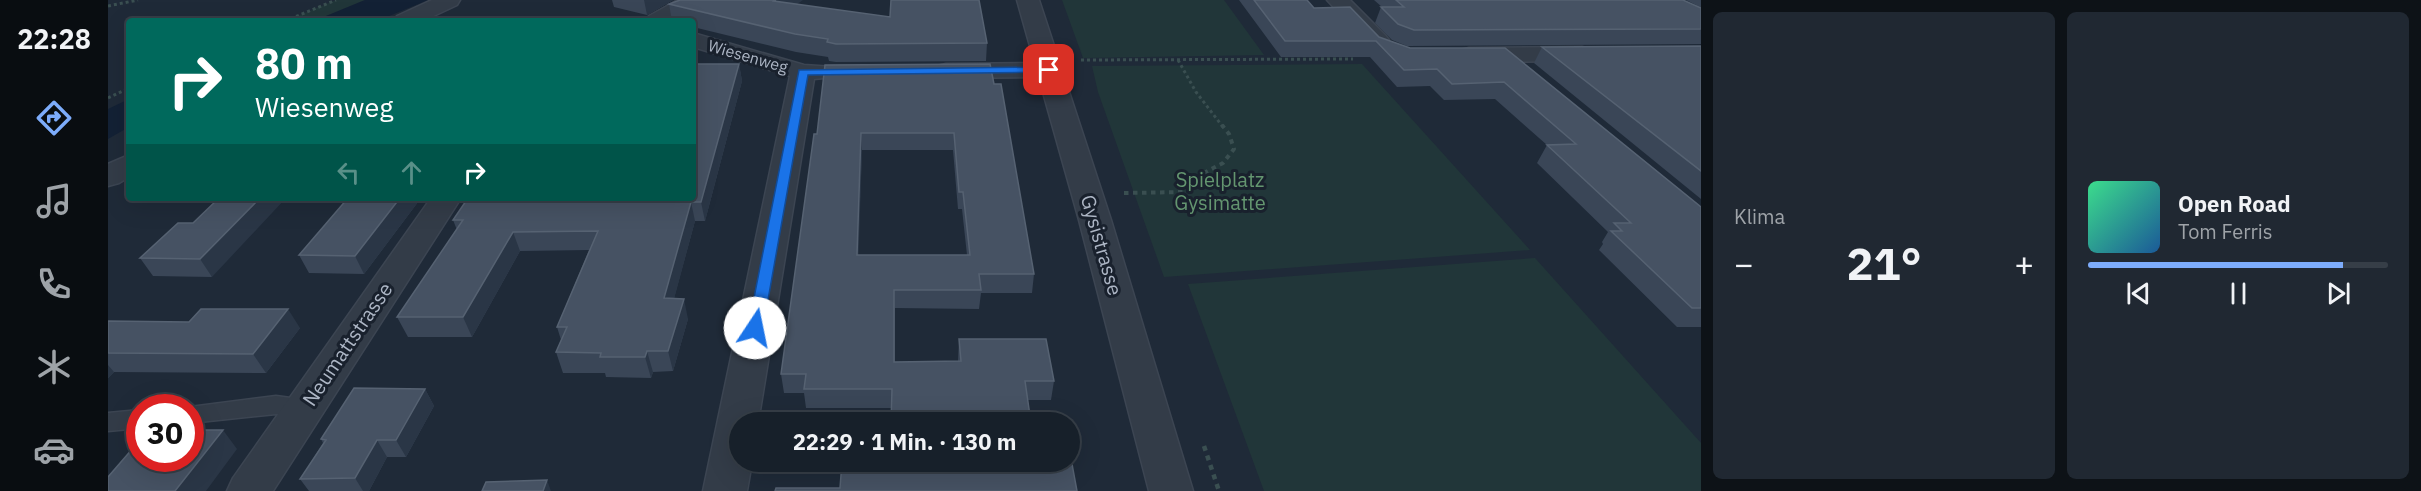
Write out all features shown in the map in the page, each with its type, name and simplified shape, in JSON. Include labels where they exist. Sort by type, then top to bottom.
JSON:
[{"type":"street","points":[[411,18],[449,0]]},
{"type":"street","points":[[662,18],[694,0]]},
{"type":"street","name":"Gysistrasse","points":[[1028,0],[1063,65],[1087,193],[1171,491]]},
{"type":"street","points":[[1338,0],[1383,46],[1404,55]]},
{"type":"street","name":"Wiesenweg","points":[[696,41],[803,72],[850,72]]},
{"type":"street","points":[[1450,56],[1606,54]]},
{"type":"street","points":[[1505,55],[1532,77]]},
{"type":"street","points":[[920,71],[1063,65]]},
{"type":"street","name":"Wiesenweg","points":[[725,491],[803,72]]},
{"type":"street","points":[[108,177],[126,166]]},
{"type":"street","name":"Neumattstrasse","points":[[249,491],[444,201]]},
{"type":"lane","points":[[204,413],[276,405],[305,407]]},
{"type":"lane","points":[[108,422],[126,420]]},
{"type":"path","points":[[108,6],[138,0]]},
{"type":"path","points":[[292,18],[336,0]]},
{"type":"path","points":[[1063,65],[1178,60],[1373,59],[1404,55]]},
{"type":"path","points":[[1087,193],[1185,192],[1194,189],[1200,175],[1223,163],[1234,149],[1229,134],[1196,92],[1178,60]]},
{"type":"path","points":[[108,98],[126,89]]},
{"type":"green space","points":[[336,0],[365,0],[321,18],[292,18]]},
{"type":"green space","points":[[1062,0],[1224,0],[1264,55],[1083,58]]},
{"type":"green space","name":"Spielplatz Gysimatte","points":[[1362,64],[1530,250],[1164,277],[1098,92],[1092,66]]},
{"type":"green space","points":[[1535,258],[1701,443],[1701,491],[1264,491],[1188,284]]},
{"type":"water","points":[[365,0],[428,0],[384,18],[321,18]]},
{"type":"water","points":[[126,100],[126,129],[108,139],[108,109]]},
{"type":"building","points":[[680,0],[776,0],[774,1],[890,17],[891,0],[979,0],[987,43],[836,44],[827,42],[828,39],[795,34],[669,4]]},
{"type":"building","points":[[1254,0],[1307,0],[1314,8],[1350,7],[1379,37],[1410,48],[1505,48],[1701,207],[1701,308],[1692,308],[1611,231],[1622,231],[1614,223],[1631,223],[1547,145],[1576,144],[1504,82],[1452,84],[1437,69],[1404,70],[1376,41],[1285,41]]},
{"type":"building","points":[[1396,0],[1683,0],[1701,8],[1701,29],[1414,30],[1398,24],[1381,7],[1404,7]]},
{"type":"building","points":[[1701,46],[1701,171],[1542,47]]},
{"type":"building","points":[[696,64],[739,64],[701,202],[691,202],[664,298],[684,299],[668,351],[647,351],[645,357],[600,357],[601,353],[556,352],[567,327],[557,327],[598,231],[513,232],[463,317],[397,317],[463,220],[453,220],[466,201],[696,201]]},
{"type":"building","points":[[990,64],[994,84],[1001,84],[1034,274],[979,274],[981,290],[894,290],[894,362],[961,361],[959,339],[1046,339],[1054,381],[1025,381],[1029,412],[891,412],[892,389],[804,389],[806,374],[781,374],[814,134],[817,134],[825,65]],"holes":[[[861,133],[954,133],[959,192],[963,192],[970,255],[857,255]]]},
{"type":"building","points":[[216,201],[257,201],[200,259],[140,258],[178,223],[193,223]]},
{"type":"building","points":[[345,201],[398,201],[355,256],[299,255]]},
{"type":"building","points":[[201,309],[288,309],[253,354],[108,353],[108,321],[189,322]]},
{"type":"building","points":[[354,388],[425,389],[396,440],[377,440],[355,478],[300,479],[326,440],[321,439]]},
{"type":"building","points":[[204,430],[223,430],[204,454]]},
{"type":"building","points":[[126,456],[126,472],[190,472],[175,491],[108,491],[108,477]]},
{"type":"building","points":[[841,472],[1073,472],[1077,491],[775,491],[776,488],[840,488]]},
{"type":"building","points":[[547,480],[543,491],[482,491],[486,482]]},
{"type":"route","points":[[755,328],[803,72],[1049,70]]}]
